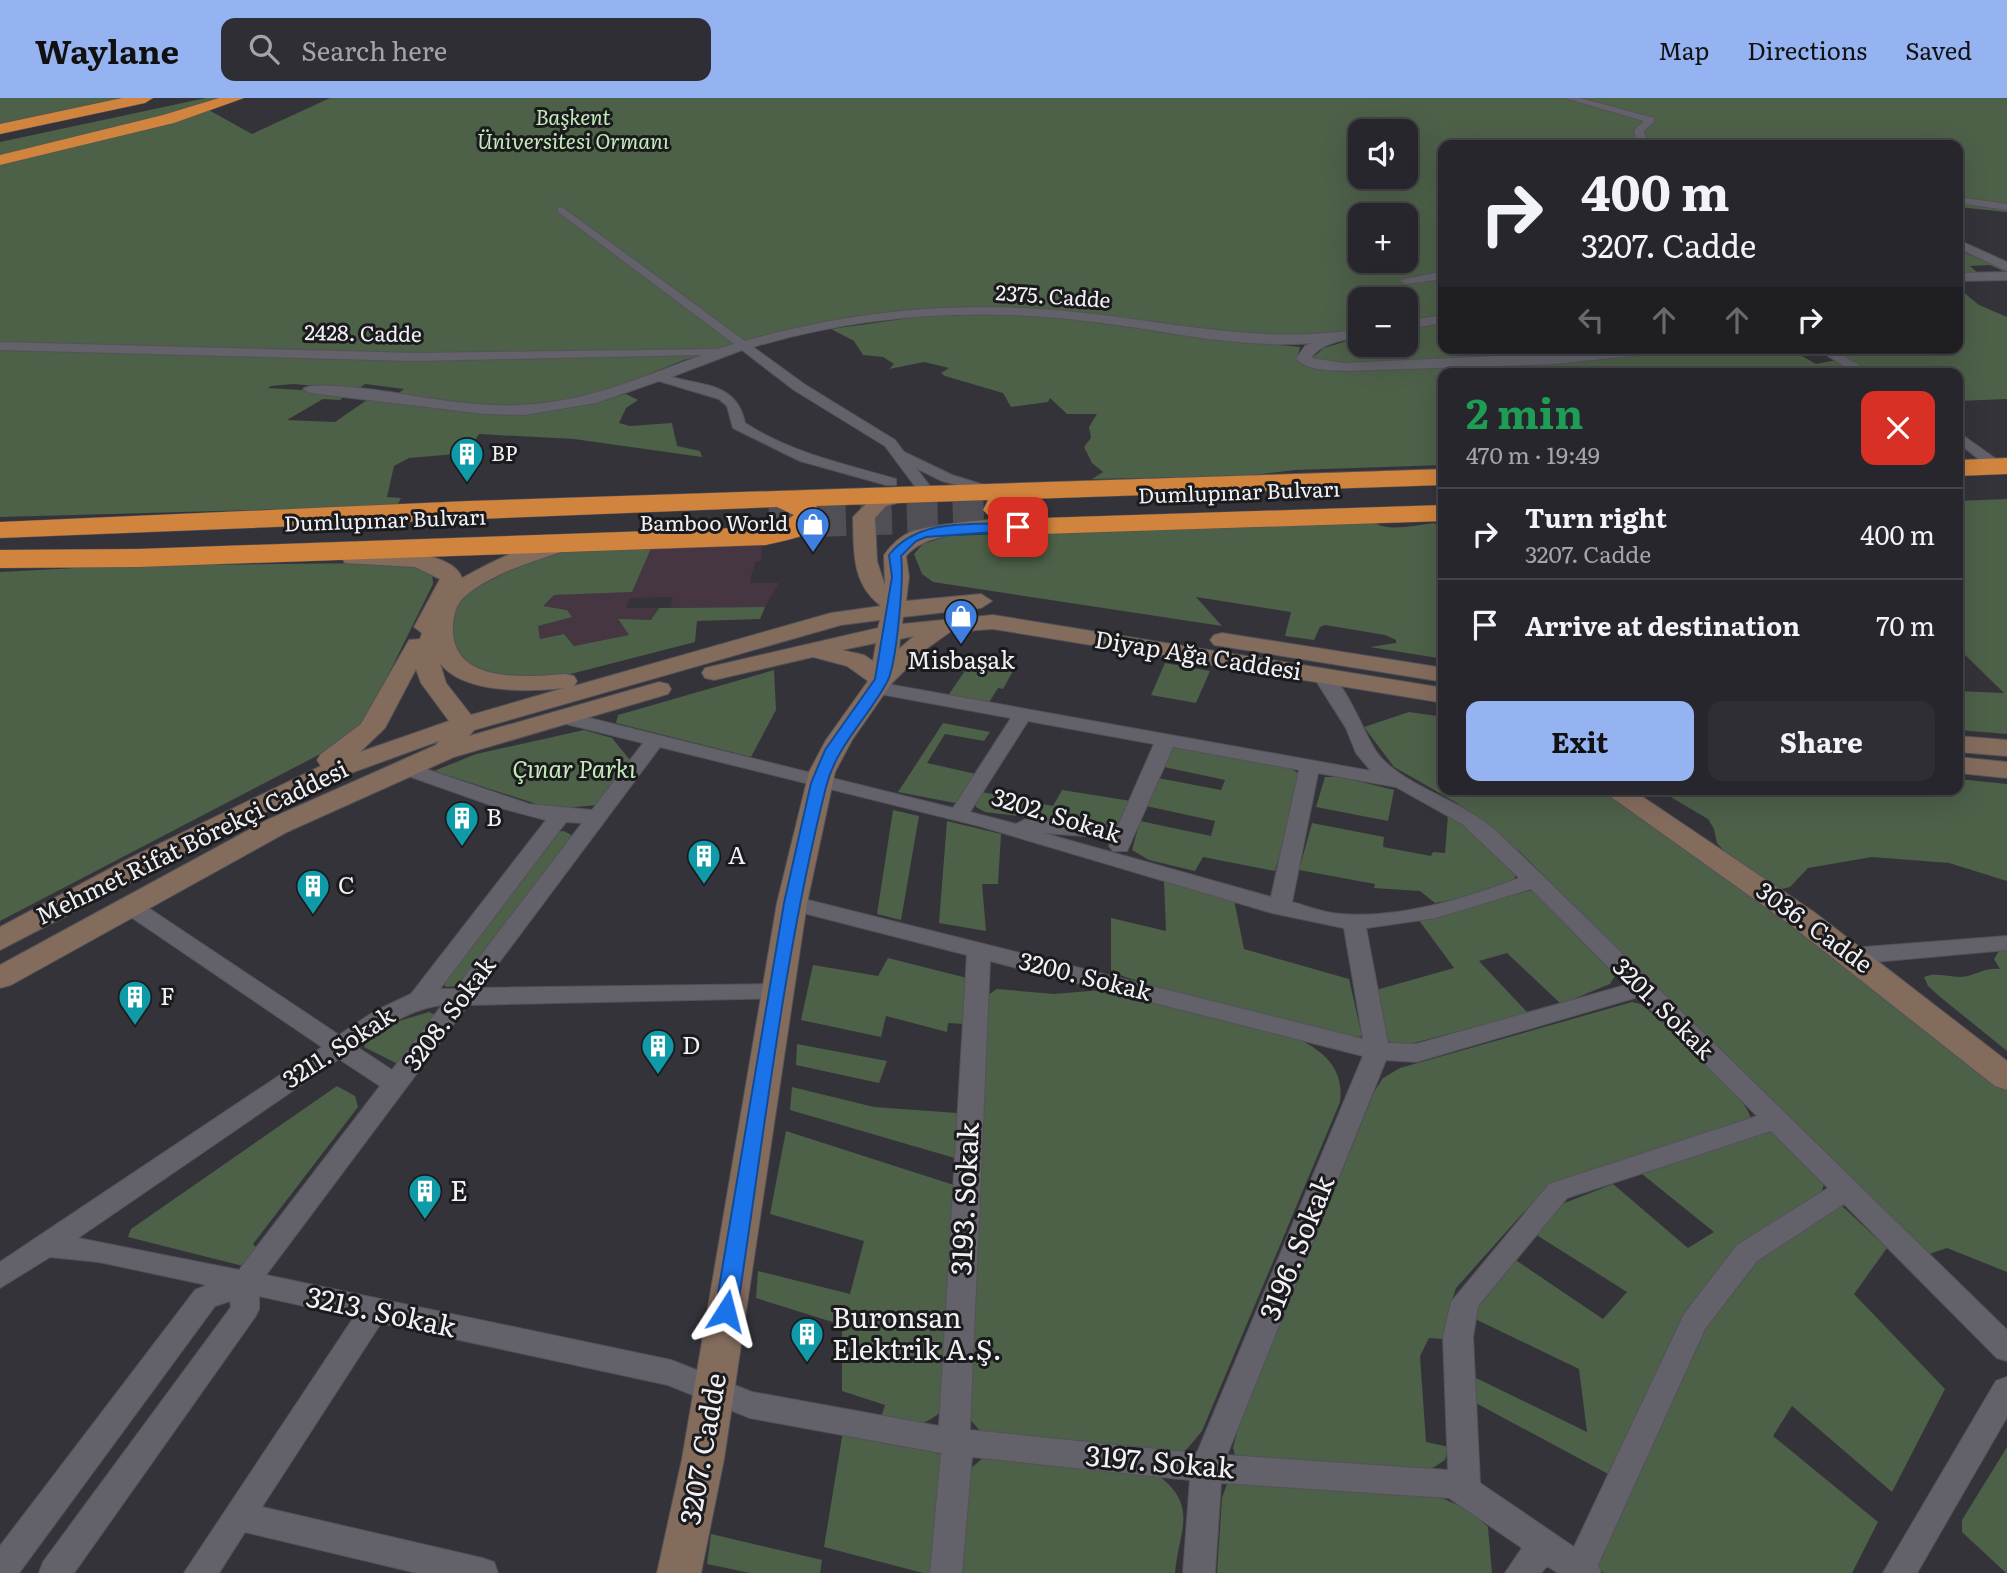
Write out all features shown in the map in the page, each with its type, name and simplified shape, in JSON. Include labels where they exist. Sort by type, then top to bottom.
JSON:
[{"type":"highway","points":[[3,131],[145,98]]},
{"type":"highway","points":[[3,131],[187,98]]},
{"type":"highway","points":[[0,160],[121,131],[236,98]]},
{"type":"highway","points":[[1963,469],[2004,473]]},
{"type":"highway","points":[[1963,485],[2004,473]]},
{"type":"highway","points":[[1027,505],[1438,477]]},
{"type":"highway","name":"Dumlupınar Bulvarı","points":[[1027,505],[1438,487]]},
{"type":"highway","points":[[770,511],[899,492],[1027,505],[1438,513]]},
{"type":"highway","name":"Dumlupınar Bulvarı","points":[[1027,505],[1438,503]]},
{"type":"highway","points":[[0,558],[253,554],[766,536],[788,531],[807,520],[806,510],[798,504],[770,511]]},
{"type":"highway","name":"Dumlupınar Bulvarı","points":[[0,531],[770,511]]},
{"type":"highway","name":"Dumlupınar Bulvarı","points":[[0,550],[770,511]]},
{"type":"main road","points":[[796,656],[824,654],[848,658],[867,667],[894,625],[867,578],[866,511],[899,492]]},
{"type":"main road","name":"3207. Cadde","points":[[679,1573],[699,1487],[792,903],[819,783],[894,625],[895,555],[898,550],[911,538],[947,530],[1027,505]]},
{"type":"main road","points":[[454,735],[439,693],[427,670],[427,646],[454,594],[568,542]]},
{"type":"main road","points":[[228,820],[360,740],[380,716],[451,579],[443,569],[399,558],[300,558],[253,554]]},
{"type":"main road","name":"Diyap Ağa Caddesi","points":[[894,625],[928,591],[1438,674]]},
{"type":"main road","name":"Diyap Ağa Caddesi","points":[[894,625],[981,601]]},
{"type":"main road","points":[[446,608],[440,635],[450,657],[468,674],[485,680],[545,684],[669,666]]},
{"type":"main road","name":"Diyap Ağa Caddesi","points":[[894,625],[993,622],[1438,695]]},
{"type":"main road","name":"Mehmet Rifat Börekçi Caddesi","points":[[0,940],[228,820],[331,771],[454,735],[669,666],[816,624],[894,625]]},
{"type":"main road","name":"Mehmet Rifat Börekçi Caddesi","points":[[714,673],[796,656],[894,625]]},
{"type":"main road","name":"Mehmet Rifat Börekçi Caddesi","points":[[0,978],[277,826],[404,768],[454,735],[535,725],[894,625]]},
{"type":"main road","points":[[417,645],[417,669],[423,693],[435,720],[454,735]]},
{"type":"main road","points":[[1963,744],[2007,748]]},
{"type":"main road","points":[[1963,766],[2007,770]]},
{"type":"main road","name":"3036. Cadde","points":[[1622,795],[1747,879],[1852,956],[2007,1078]]},
{"type":"street","points":[[1570,98],[1651,120],[1639,130],[1641,140]]},
{"type":"street","points":[[1963,190],[1974,189]]},
{"type":"street","points":[[1963,201],[2007,206]]},
{"type":"street","points":[[562,209],[799,387],[882,437],[903,455],[947,478],[1027,505]]},
{"type":"street","points":[[1963,210],[2007,215]]},
{"type":"street","points":[[1963,245],[2007,267]]},
{"type":"street","points":[[1406,280],[1438,276]]},
{"type":"street","points":[[1963,277],[2007,276]]},
{"type":"street","name":"2375. Cadde","points":[[725,351],[844,324],[953,312],[1080,316],[1231,338],[1302,342],[1348,335]]},
{"type":"street","points":[[1418,323],[1438,320]]},
{"type":"street","points":[[1331,339],[1311,349],[1303,359],[1316,365],[1344,367],[1554,360],[1612,354]]},
{"type":"street","name":"2428. Cadde","points":[[0,346],[414,357],[725,351]]},
{"type":"street","points":[[310,389],[453,406],[542,410],[606,397],[725,351]]},
{"type":"street","points":[[1832,354],[1856,368]]},
{"type":"street","points":[[658,377],[724,396],[734,405],[738,425],[779,448],[899,492]]},
{"type":"street","points":[[1963,440],[2004,473]]},
{"type":"street","points":[[899,492],[903,455]]},
{"type":"street","points":[[899,492],[903,455]]},
{"type":"street","points":[[894,625],[1023,716],[1400,782]]},
{"type":"street","name":"3201. Sokak","points":[[1322,676],[1356,728],[1366,753],[1380,769],[1469,820],[1534,880],[2007,1349]]},
{"type":"street","points":[[958,815],[1023,716]]},
{"type":"street","name":"3202. Sokak","points":[[561,717],[819,783],[986,822],[1280,908],[1354,923],[1395,918],[1493,895],[1534,880]]},
{"type":"street","name":"3208. Sokak","points":[[243,1284],[464,997],[655,741]]},
{"type":"street","points":[[1114,861],[1165,742]]},
{"type":"street","points":[[1280,908],[1310,766]]},
{"type":"street","points":[[404,768],[559,817],[598,816]]},
{"type":"street","name":"3208. Sokak","points":[[419,1000],[559,817]]},
{"type":"street","points":[[986,822],[1126,833]]},
{"type":"street","name":"3200. Sokak","points":[[792,903],[1377,1051],[1416,1053],[1643,988]]},
{"type":"street","points":[[130,906],[396,1085]]},
{"type":"street","points":[[1354,923],[1377,1051]]},
{"type":"street","points":[[1852,956],[2007,943]]},
{"type":"street","name":"3193. Sokak","points":[[946,1573],[957,1462],[953,1415],[979,951]]},
{"type":"street","name":"3211. Sokak","points":[[0,1277],[338,1047],[391,1012],[419,1000],[777,992]]},
{"type":"street","name":"3196. Sokak","points":[[1199,1573],[1206,1468],[1377,1051]]},
{"type":"street","points":[[1465,1490],[1459,1317],[1465,1302],[1484,1277],[1558,1191],[1775,1120]]},
{"type":"street","points":[[1583,1571],[1694,1322],[1747,1253],[1847,1189]]},
{"type":"street","name":"3213. Sokak","points":[[46,1246],[99,1251],[243,1284],[671,1373],[714,1391]]},
{"type":"street","points":[[0,1572],[205,1298],[243,1284],[245,1309],[55,1573]]},
{"type":"street","points":[[200,1573],[374,1310]]},
{"type":"street","points":[[1899,1573],[2007,1390]]},
{"type":"street","name":"3197. Sokak","points":[[714,1391],[750,1405],[955,1442],[1206,1468],[1435,1482],[1465,1490],[1583,1571]]},
{"type":"street","points":[[237,1517],[482,1573]]},
{"type":"street","points":[[1521,1573],[1544,1545]]},
{"type":"shaded area","points":[[763,540],[761,561],[755,562],[750,583],[779,583],[765,607],[671,607],[673,597],[630,598],[626,608],[659,608],[651,620],[618,620],[629,635],[574,646],[564,634],[540,639],[537,626],[571,617],[567,610],[542,606],[554,595],[632,592],[653,544]]},
{"type":"green space","points":[[0,98],[128,98],[0,125]]},
{"type":"green space","points":[[206,98],[228,98],[0,158],[0,142]]},
{"type":"green space","name":"Başkent Üniversitesi Ormanı","points":[[330,98],[2007,98],[2007,212],[1963,208],[1963,140],[1438,140],[1438,317],[1418,319],[1418,287],[1348,287],[1348,331],[1325,334],[1258,336],[1132,321],[913,310],[731,347],[684,360],[584,400],[505,408],[396,395],[404,389],[365,384],[357,390],[294,384],[268,388],[347,393],[340,400],[323,399],[287,420],[335,422],[367,400],[385,398],[523,413],[576,407],[626,394],[638,400],[626,408],[619,423],[630,426],[672,423],[677,446],[700,451],[702,457],[574,439],[479,434],[468,453],[409,458],[394,466],[387,497],[401,498],[397,506],[0,517],[0,163],[207,109],[252,134]]},
{"type":"green space","points":[[1963,252],[2007,270],[2007,273],[1990,265],[1970,266],[1978,273],[1963,274]]},
{"type":"green space","points":[[1963,292],[1979,305],[2007,317],[2007,399],[1963,401],[1963,368],[1862,368],[1837,354],[1963,354]]},
{"type":"green space","points":[[985,314],[1061,317],[1180,335],[1300,347],[1297,360],[1316,368],[1564,363],[1642,354],[1798,354],[1816,364],[1836,360],[1850,368],[1438,368],[1438,465],[1295,470],[1246,476],[1092,479],[1103,472],[1092,463],[1084,447],[1091,438],[1089,427],[1097,414],[1067,414],[1050,398],[1048,402],[1011,407],[1003,393],[945,376],[941,373],[949,368],[924,362],[889,369],[894,364],[883,357],[863,355],[854,341],[831,329],[917,317]]},
{"type":"green space","points":[[1438,324],[1438,354],[1580,354],[1416,363],[1330,362],[1312,358],[1324,348],[1348,341],[1348,357],[1418,357],[1418,327]]},
{"type":"green space","points":[[2007,499],[2007,734],[1963,730],[1963,691],[2004,693],[1963,653],[1963,501]]},
{"type":"green space","points":[[1372,521],[1385,527],[1434,523],[1438,526],[1438,658],[1370,647],[1396,643],[1396,640],[1385,635],[1325,625],[1320,627],[1314,640],[1285,636],[1291,612],[1196,597],[1222,626],[933,582],[922,574],[914,554],[923,544],[948,536]]},
{"type":"green space","points":[[653,544],[632,592],[554,595],[543,606],[567,610],[572,617],[538,626],[540,639],[564,634],[574,646],[629,635],[618,619],[651,620],[659,608],[765,607],[760,619],[697,621],[695,642],[551,679],[493,678],[461,665],[448,628],[457,598],[514,568],[560,549]]},
{"type":"green space","points":[[409,563],[432,572],[433,584],[363,726],[328,750],[0,921],[0,572],[113,566]]},
{"type":"green space","points":[[1165,663],[1210,671],[1196,703],[1151,695]]},
{"type":"green space","points":[[969,665],[1013,671],[1003,689],[998,688],[988,704],[947,697]]},
{"type":"green space","points":[[774,670],[776,710],[751,757],[616,723],[618,715]]},
{"type":"green space","points":[[1409,712],[1438,716],[1438,792],[1394,767],[1364,727]]},
{"type":"green space","points":[[943,723],[990,732],[984,741],[945,734],[927,763],[976,774],[955,803],[898,792]]},
{"type":"green space","name":"Çınar Parkı","points":[[584,730],[612,738],[630,760],[598,805],[552,809],[434,771],[476,754]]},
{"type":"green space","points":[[1173,747],[1284,765],[1298,773],[1300,783],[1275,871],[1203,857],[1195,871],[1149,860],[1132,850],[1140,821],[1211,836],[1215,821],[1146,806],[1158,778],[1221,790],[1225,780],[1164,767]]},
{"type":"green space","points":[[1325,777],[1341,777],[1394,790],[1388,821],[1316,807]]},
{"type":"green space","points":[[1963,780],[2007,784],[2007,881],[1949,863],[1872,857],[1808,868],[1790,887],[1778,890],[1725,852],[1717,843],[1714,829],[1708,819],[1667,795],[1963,795]]},
{"type":"green space","points":[[1062,790],[1131,801],[1115,828],[985,812],[976,807],[975,802],[982,792],[1053,806]]},
{"type":"green space","points":[[1443,795],[1612,795],[1757,893],[2007,1087],[2007,1272],[1947,1248],[1923,1256],[1519,851]]},
{"type":"green space","points":[[893,810],[919,816],[901,920],[877,914]]},
{"type":"green space","points":[[1448,814],[1476,833],[1516,875],[1514,879],[1485,893],[1435,903],[1420,891],[1374,888],[1375,884],[1299,870],[1312,823],[1384,837],[1383,847],[1431,856],[1433,852],[1445,853]]},
{"type":"green space","points":[[947,821],[1001,834],[998,884],[982,884],[986,931],[939,923]]},
{"type":"green space","points":[[564,831],[573,836],[461,986],[446,987],[442,982],[556,832]]},
{"type":"green space","points":[[1164,880],[1234,900],[1244,949],[1349,979],[1362,1036],[1353,1039],[1111,972],[1111,918],[1166,931]]},
{"type":"green space","points":[[1533,890],[1616,974],[1610,984],[1561,1004],[1507,953],[1479,961],[1528,1013],[1410,1044],[1391,1044],[1386,1038],[1376,990],[1454,968],[1418,919]]},
{"type":"green space","points":[[1999,951],[2007,951],[2007,1051],[1939,996],[1928,986],[1924,977],[1962,977],[2000,969],[1994,959]]},
{"type":"green space","points":[[888,958],[971,979],[964,1024],[948,1023],[947,1032],[886,1016],[881,1037],[801,1020],[813,965],[878,976]]},
{"type":"green space","points":[[997,989],[1054,994],[1101,990],[1290,1035],[1320,1052],[1339,1078],[1340,1102],[1202,1431],[1187,1449],[1175,1456],[984,1436],[965,1413],[988,995]]},
{"type":"green space","points":[[1632,1002],[1641,1004],[1703,1059],[1735,1093],[1751,1119],[1555,1184],[1523,1213],[1456,1288],[1447,1316],[1449,1333],[1442,1339],[1429,1338],[1420,1356],[1426,1442],[1449,1447],[1445,1460],[1431,1469],[1236,1459],[1233,1448],[1238,1428],[1374,1092],[1383,1078],[1400,1068]]},
{"type":"green space","points":[[429,1012],[438,1016],[402,1066],[364,1047],[366,1042],[399,1021]]},
{"type":"green space","points":[[797,1044],[887,1061],[879,1083],[796,1065]]},
{"type":"green space","points":[[337,1086],[355,1096],[358,1107],[253,1244],[257,1248],[243,1266],[128,1237],[131,1229]]},
{"type":"green space","points":[[792,1087],[874,1107],[957,1113],[958,1159],[790,1110]]},
{"type":"green space","points":[[1773,1130],[1824,1184],[1822,1191],[1665,1358],[1608,1474],[1474,1402],[1472,1376],[1587,1432],[1579,1369],[1471,1317],[1474,1305],[1514,1259],[1603,1319],[1627,1292],[1535,1234],[1562,1204],[1613,1184],[1688,1248],[1714,1232],[1642,1174]]},
{"type":"green space","points":[[786,1131],[957,1186],[941,1412],[925,1422],[906,1424],[881,1418],[885,1405],[842,1391],[842,1325],[756,1298],[758,1271],[850,1294],[864,1241],[770,1214]]},
{"type":"green space","points":[[1840,1204],[1887,1248],[1854,1294],[1945,1389],[1892,1492],[1792,1406],[1773,1436],[1878,1522],[1852,1573],[1604,1573],[1591,1563],[1688,1349],[1746,1263]]},
{"type":"green space","points":[[843,1431],[944,1455],[937,1573],[923,1573],[824,1547]]},
{"type":"green space","points":[[2007,1447],[2006,1573],[1962,1532],[1962,1520]]},
{"type":"green space","points":[[983,1458],[1158,1475],[1179,1498],[1182,1508],[1182,1531],[1175,1573],[960,1573],[970,1469]]},
{"type":"green space","points":[[1242,1479],[1424,1493],[1443,1499],[1466,1510],[1488,1527],[1492,1573],[1217,1573],[1222,1498],[1227,1484]]},
{"type":"green space","points":[[711,1534],[822,1560],[820,1573],[750,1573],[707,1564]]},
{"type":"tunnel","points":[[769,523],[1038,514]]},
{"type":"place","name":"BP","points":[[467,484]]},
{"type":"place","name":"Bamboo World","points":[[813,554]]},
{"type":"place","name":"Misbaşak","points":[[961,646]]},
{"type":"place","name":"B","points":[[462,848]]},
{"type":"place","name":"A","points":[[704,886]]},
{"type":"place","name":"C","points":[[313,916]]},
{"type":"place","name":"F","points":[[135,1027]]},
{"type":"place","name":"D","points":[[658,1076]]},
{"type":"place","name":"E","points":[[425,1221]]},
{"type":"place","name":"Buronsan Elektrik A.Ş.","points":[[807,1364]]},
{"type":"route","points":[[726,1311],[792,903],[822,772],[833,750],[882,679],[884,650],[898,577],[895,555],[911,538],[923,534],[947,530],[1018,527]]}]
